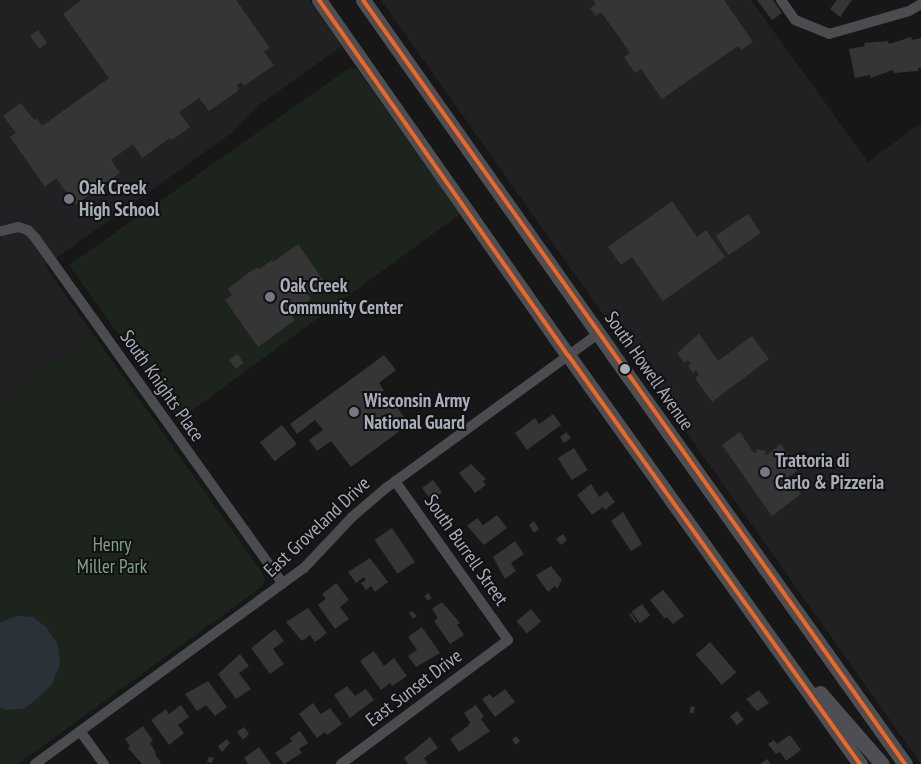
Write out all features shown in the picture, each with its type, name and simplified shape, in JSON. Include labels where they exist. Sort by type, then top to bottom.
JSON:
[{"type":"main road","points":[[319,0],[568,355],[860,764]]},
{"type":"main road","name":"South Howell Avenue","points":[[363,0],[598,334],[905,764]]},
{"type":"main road","points":[[782,654],[882,764]]},
{"type":"street","points":[[781,0],[795,20],[830,34],[909,11],[921,4]]},
{"type":"street","name":"South Knights Place","points":[[2,231],[18,227],[28,230],[36,239],[283,584]]},
{"type":"street","name":"East Groveland Drive","points":[[35,764],[283,584],[314,560],[352,517],[395,481],[598,334]]},
{"type":"street","name":"South Burrell Street","points":[[395,481],[508,640]]},
{"type":"street","name":"East Sunset Drive","points":[[341,764],[508,640]]},
{"type":"street","points":[[80,731],[104,764]]},
{"type":"shaded area","name":"Oak Creek High School","points":[[0,0],[309,0],[342,46],[262,103],[233,132],[45,266],[93,334],[0,402]]},
{"type":"shaded area","points":[[381,0],[751,0],[868,162],[921,123],[921,764]]},
{"type":"shaded area","points":[[16,616],[33,617],[46,627],[58,645],[60,664],[52,684],[39,697],[25,708],[7,710],[0,707],[0,623]]},
{"type":"green space","points":[[351,67],[357,69],[460,214],[179,420],[69,265]]},
{"type":"green space","name":"Henry Miller Park","points":[[93,334],[263,574],[265,581],[260,588],[18,764],[0,764],[0,402]]},
{"type":"building","points":[[79,0],[236,0],[270,48],[264,52],[274,65],[244,86],[241,82],[237,85],[239,90],[209,111],[199,98],[179,112],[190,127],[172,140],[170,138],[142,158],[133,144],[111,160],[120,173],[75,205],[56,178],[45,187],[10,137],[16,133],[3,116],[21,103],[34,120],[37,118],[42,126],[109,78],[63,14]]},
{"type":"building","points":[[593,0],[724,0],[753,42],[741,50],[738,46],[662,99],[641,69],[635,73],[624,57],[630,53],[617,34],[601,12],[596,16],[590,8],[596,4]]},
{"type":"building","points":[[757,0],[773,0],[782,13],[772,20]]},
{"type":"building","points":[[837,0],[852,0],[840,17],[830,9]]},
{"type":"building","points":[[38,30],[47,43],[39,49],[30,36]]},
{"type":"building","points":[[911,37],[912,40],[921,38],[921,68],[918,68],[918,71],[894,73],[893,70],[871,78],[870,75],[855,78],[849,49],[865,46],[864,43],[888,41],[889,44]]},
{"type":"building","points":[[672,201],[697,237],[706,230],[725,257],[663,301],[632,257],[621,265],[608,247]]},
{"type":"building","points":[[748,214],[761,233],[729,255],[716,236]]},
{"type":"building","name":"Oak Creek Community Center","points":[[298,244],[325,283],[308,295],[311,299],[304,305],[290,313],[295,320],[258,347],[225,300],[232,295],[228,289],[252,270],[259,269],[272,260],[273,262]]},
{"type":"building","points":[[699,334],[718,361],[752,336],[769,359],[712,402],[695,378],[699,375],[696,370],[693,373],[688,366],[691,364],[688,360],[684,363],[677,353]]},
{"type":"building","points":[[237,354],[244,363],[236,369],[229,360]]},
{"type":"building","name":"Wisconsin Army National Guard","points":[[384,355],[396,370],[379,383],[384,390],[379,394],[387,404],[392,400],[409,424],[351,467],[331,441],[317,451],[309,440],[323,430],[315,420],[297,434],[290,424]]},
{"type":"building","points":[[553,414],[561,425],[527,450],[515,433],[535,418],[539,424]]},
{"type":"building","points":[[282,425],[297,444],[275,461],[260,442]]},
{"type":"building","points":[[566,432],[571,438],[564,443],[560,437]]},
{"type":"building","points":[[740,432],[753,452],[756,453],[757,449],[766,451],[765,456],[781,444],[797,471],[788,477],[801,494],[772,516],[722,445]]},
{"type":"building","points":[[574,448],[588,470],[572,480],[558,458]]},
{"type":"building","points":[[471,464],[486,479],[483,481],[486,485],[475,493],[459,473]]},
{"type":"building","points":[[433,480],[442,492],[436,497],[439,503],[435,505],[422,488]]},
{"type":"building","points":[[591,484],[599,497],[607,491],[615,502],[605,510],[603,507],[592,515],[577,495]]},
{"type":"building","points":[[623,512],[642,544],[631,551],[611,521]]},
{"type":"building","points":[[497,515],[507,528],[484,545],[467,526],[477,518],[483,525]]},
{"type":"building","points":[[534,521],[539,529],[534,533],[529,525]]},
{"type":"building","points":[[392,528],[415,562],[398,574],[375,540]]},
{"type":"building","points":[[563,534],[567,540],[561,545],[556,539]]},
{"type":"building","points":[[515,541],[524,554],[511,563],[516,571],[505,579],[493,557]]},
{"type":"building","points":[[370,558],[388,582],[375,592],[371,586],[366,590],[361,583],[366,580],[364,577],[356,583],[348,572]]},
{"type":"building","points":[[551,566],[562,580],[557,589],[555,586],[548,592],[536,575]]},
{"type":"building","points":[[336,583],[349,600],[340,607],[349,619],[335,629],[318,605],[326,599],[322,594]]},
{"type":"building","points":[[663,590],[684,616],[673,624],[667,617],[665,619],[650,600]]},
{"type":"building","points":[[428,593],[432,598],[428,601],[424,596]]},
{"type":"building","points":[[442,602],[460,623],[457,625],[464,635],[450,644],[434,621],[438,618],[432,609]]},
{"type":"building","points":[[642,604],[650,615],[640,623],[631,612]]},
{"type":"building","points":[[308,608],[327,633],[315,642],[310,635],[302,641],[286,622]]},
{"type":"building","points":[[531,609],[541,621],[527,633],[516,621]]},
{"type":"building","points":[[412,611],[417,616],[413,619],[409,613]]},
{"type":"building","points":[[631,613],[637,622],[635,623],[629,614]]},
{"type":"building","points":[[422,627],[440,653],[416,667],[408,656],[417,650],[408,637]]},
{"type":"building","points":[[275,629],[284,641],[273,649],[284,664],[270,674],[251,648]]},
{"type":"building","points":[[710,642],[736,672],[722,685],[696,654]]},
{"type":"building","points":[[374,651],[384,666],[394,658],[407,676],[392,686],[390,683],[381,690],[360,661]]},
{"type":"building","points":[[240,654],[249,666],[239,673],[251,689],[236,699],[218,674]]},
{"type":"building","points":[[208,681],[227,707],[215,716],[206,705],[197,711],[185,694]]},
{"type":"building","points":[[347,686],[355,696],[366,689],[374,700],[350,718],[334,695]]},
{"type":"building","points":[[505,689],[515,702],[495,717],[482,699],[490,694],[493,698]]},
{"type":"building","points":[[759,690],[769,703],[757,711],[746,699]]},
{"type":"building","points":[[313,703],[321,714],[330,708],[342,724],[327,735],[325,732],[317,738],[299,714]]},
{"type":"building","points":[[181,705],[189,717],[178,725],[184,733],[169,745],[151,720],[166,709],[169,714]]},
{"type":"building","points":[[476,705],[484,717],[481,719],[490,731],[459,752],[450,739],[468,726],[470,722],[464,713]]},
{"type":"building","points":[[691,706],[695,707],[693,714],[689,713]]},
{"type":"building","points":[[737,711],[744,720],[737,725],[730,717]]},
{"type":"building","points":[[143,726],[153,741],[150,743],[161,763],[159,764],[142,764],[128,748],[130,746],[125,739]]},
{"type":"building","points":[[244,727],[249,734],[243,740],[237,732]]},
{"type":"building","points":[[300,731],[308,743],[299,749],[302,753],[284,764],[275,753],[292,741],[290,738]]},
{"type":"building","points":[[790,735],[801,750],[786,761],[780,752],[776,754],[768,744],[774,740],[777,744]]},
{"type":"building","points":[[516,736],[520,741],[516,745],[512,740]]},
{"type":"building","points":[[430,737],[438,748],[424,758],[428,764],[408,764],[404,758]]},
{"type":"building","points":[[227,739],[230,743],[222,752],[218,746]]},
{"type":"building","points":[[259,747],[271,764],[248,764],[244,758]]},
{"type":"building","points":[[209,757],[214,758],[212,763],[207,762]]},
{"type":"building","points":[[767,759],[771,764],[760,764]]},
{"type":"transit line","points":[[319,0],[568,355],[860,764]]},
{"type":"transit line","points":[[363,0],[905,764]]},
{"type":"place","name":"Oak Creek High School","points":[[69,199]]},
{"type":"place","name":"Oak Creek Community Center","points":[[270,297]]},
{"type":"place","name":"Wisconsin Army National Guard","points":[[354,412]]},
{"type":"place","name":"Trattoria di Carlo & Pizzeria","points":[[765,472]]}]
